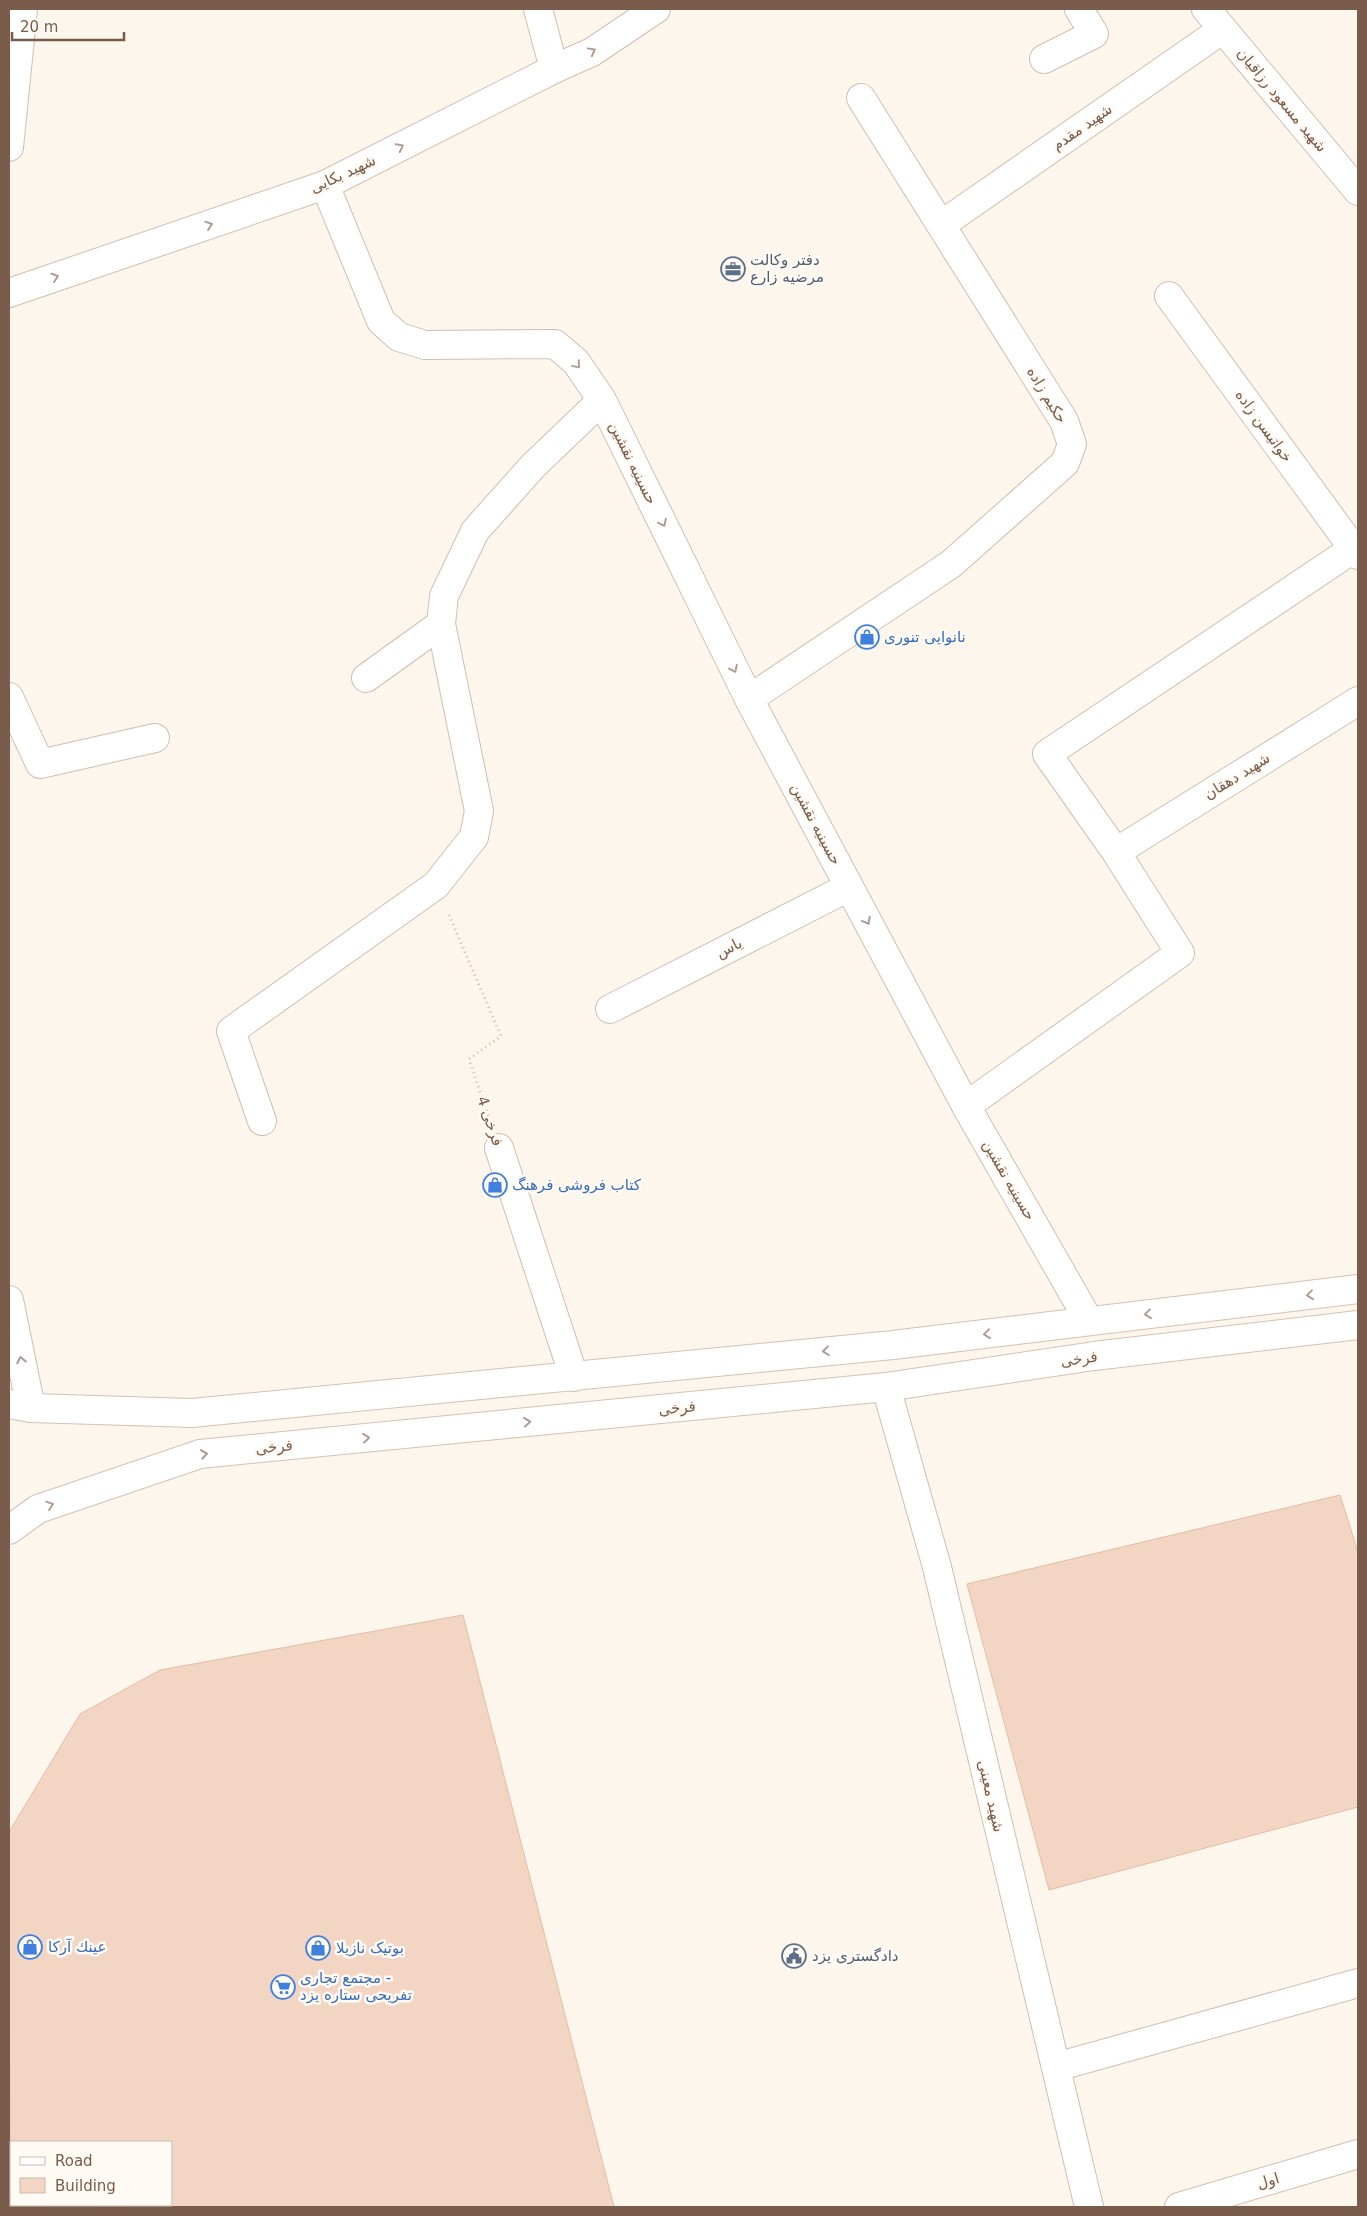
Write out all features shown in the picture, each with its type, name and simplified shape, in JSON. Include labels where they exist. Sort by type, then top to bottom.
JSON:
[{"type":"street","points":[[9,147],[23,9]]},
{"type":"street","points":[[538,9],[554,69]]},
{"type":"street","name":"شهید بکایی","points":[[9,293],[326,185],[554,69],[592,52],[656,9]]},
{"type":"street","points":[[1044,59],[1094,34],[1079,9]]},
{"type":"street","name":"شهید مسعود رزاقیان","points":[[1206,9],[1358,191]]},
{"type":"street","name":"شهید مقدم","points":[[941,224],[1223,29]]},
{"type":"street","name":"حکیم زاده","points":[[749,699],[951,564],[1065,463],[1072,444],[1064,421],[861,98]]},
{"type":"street","name":"حسینیه نقشین","points":[[326,185],[381,321],[399,337],[425,346],[537,342],[555,344],[576,362],[602,400],[749,699],[966,1106],[1089,1321]]},
{"type":"street","name":"خواتیسن زاده","points":[[1169,296],[1356,552]]},
{"type":"street","points":[[262,1121],[231,1031],[436,885],[474,837],[479,811],[441,624],[444,596],[476,531],[533,466],[602,400]]},
{"type":"street","points":[[966,1106],[1180,953],[1116,852],[1047,754],[1356,552]]},
{"type":"street","points":[[366,678],[441,624]]},
{"type":"street","points":[[9,697],[40,764],[155,738]]},
{"type":"street","name":"شهید دهقان","points":[[1116,852],[1358,701]]},
{"type":"street","name":"یاس","points":[[610,1009],[849,887]]},
{"type":"street","name":"فرخی 4","points":[[499,1148],[574,1377]]},
{"type":"street","points":[[9,1300],[20,1406],[192,1413],[893,1345],[1358,1289]]},
{"type":"street","name":"فرخی","points":[[9,1530],[38,1510],[200,1454],[886,1387],[1094,1356],[1358,1325]]},
{"type":"street","name":"شهید معینی","points":[[886,1387],[937,1568],[1089,2207]]},
{"type":"street","points":[[1056,2067],[1358,1983]]},
{"type":"street","name":"اول","points":[[1179,2207],[1358,2154]]},
{"type":"path","name":"فرخی 4","points":[[436,885],[501,1036],[468,1059],[499,1148]]},
{"type":"building","points":[[1340,1495],[1358,1552],[1358,1807],[1049,1890],[967,1584]]},
{"type":"building","name":"مجتمع تجاری - تفریحی ستاره یزد","points":[[463,1615],[614,2207],[10,2207],[9,1832],[80,1714],[160,1670]]},
{"type":"place","name":"دفتر وکالت مرضیه زارع","points":[[733,269]]},
{"type":"place","name":"نانوایی تنوری","points":[[867,637]]},
{"type":"place","name":"کتاب فروشی فرهنگ","points":[[495,1185]]},
{"type":"place","name":"عينك آركا","points":[[30,1947]]},
{"type":"place","name":"بوتیک نازیلا","points":[[318,1948]]},
{"type":"place","name":"دادگستری یزد","points":[[794,1956]]},
{"type":"place","name":"مجتمع تجاری - تفریحی ستاره یزد","points":[[283,1987]]}]
